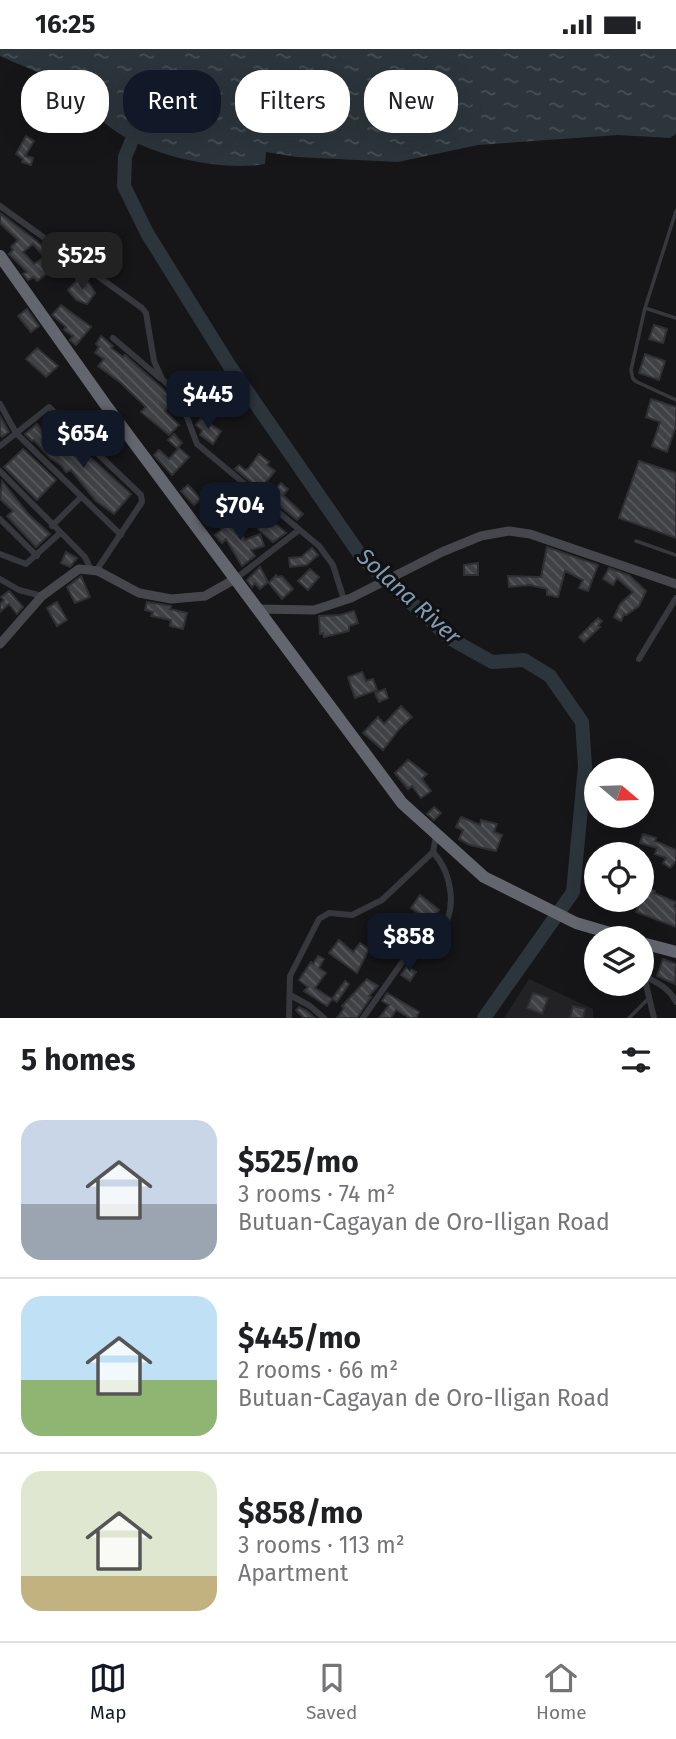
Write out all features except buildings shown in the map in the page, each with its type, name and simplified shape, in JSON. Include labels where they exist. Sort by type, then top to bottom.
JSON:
[{"type":"highway","points":[[0,256],[105,404],[402,803],[484,877],[586,926]]},
{"type":"highway","points":[[654,946],[676,952]]},
{"type":"street","points":[[0,206],[142,308],[146,313],[154,361],[162,379]]},
{"type":"street","points":[[113,338],[179,396],[200,447],[319,546],[333,565],[348,599]]},
{"type":"street","points":[[0,404],[16,433],[121,535]]},
{"type":"street","points":[[0,446],[49,407],[141,495],[142,502],[94,570],[75,571],[42,596],[0,643]]},
{"type":"street","points":[[0,471],[85,557],[94,570],[139,593],[171,600],[205,596],[235,579],[299,530]]},
{"type":"street","points":[[52,526],[81,497]]},
{"type":"street","points":[[0,519],[37,556]]},
{"type":"street","points":[[257,609],[314,610],[348,599],[442,552],[481,536],[509,531],[530,534],[676,584]]},
{"type":"street","points":[[0,554],[24,564],[37,556],[60,534]]},
{"type":"street","points":[[0,579],[19,590],[42,596]]},
{"type":"street","points":[[639,659],[676,598]]},
{"type":"street","points":[[289,1018],[290,976],[319,919],[329,913],[352,915],[382,900],[433,852],[436,835]]},
{"type":"street","points":[[363,1018],[408,955],[432,941],[447,922],[451,890],[444,868],[433,852]]},
{"type":"street","points":[[654,981],[670,992],[676,1002]]},
{"type":"street","points":[[290,995],[324,1018]]},
{"type":"street","points":[[649,998],[654,1018]]},
{"type":"lane","points":[[676,211],[645,308],[632,357],[631,374],[647,388],[676,400]]},
{"type":"lane","points":[[645,308],[676,318]]},
{"type":"lane","points":[[636,541],[676,555]]},
{"type":"lane","points":[[629,1018],[649,998]]},
{"type":"shaded area","points":[[529,979],[593,1009],[593,1018],[504,1018]]},
{"type":"water","points":[[0,49],[676,49],[676,134],[670,138],[618,135],[478,145],[398,162],[297,157],[266,152],[265,164],[247,166],[205,163],[161,153],[123,136],[109,126],[109,70],[32,70],[0,56]]},
{"type":"waterway","name":"Solana River","points":[[132,140],[125,157],[124,186],[147,233],[229,365],[363,559],[451,639],[492,662],[524,660],[550,676],[582,722],[585,766],[573,892],[484,1018]]}]
